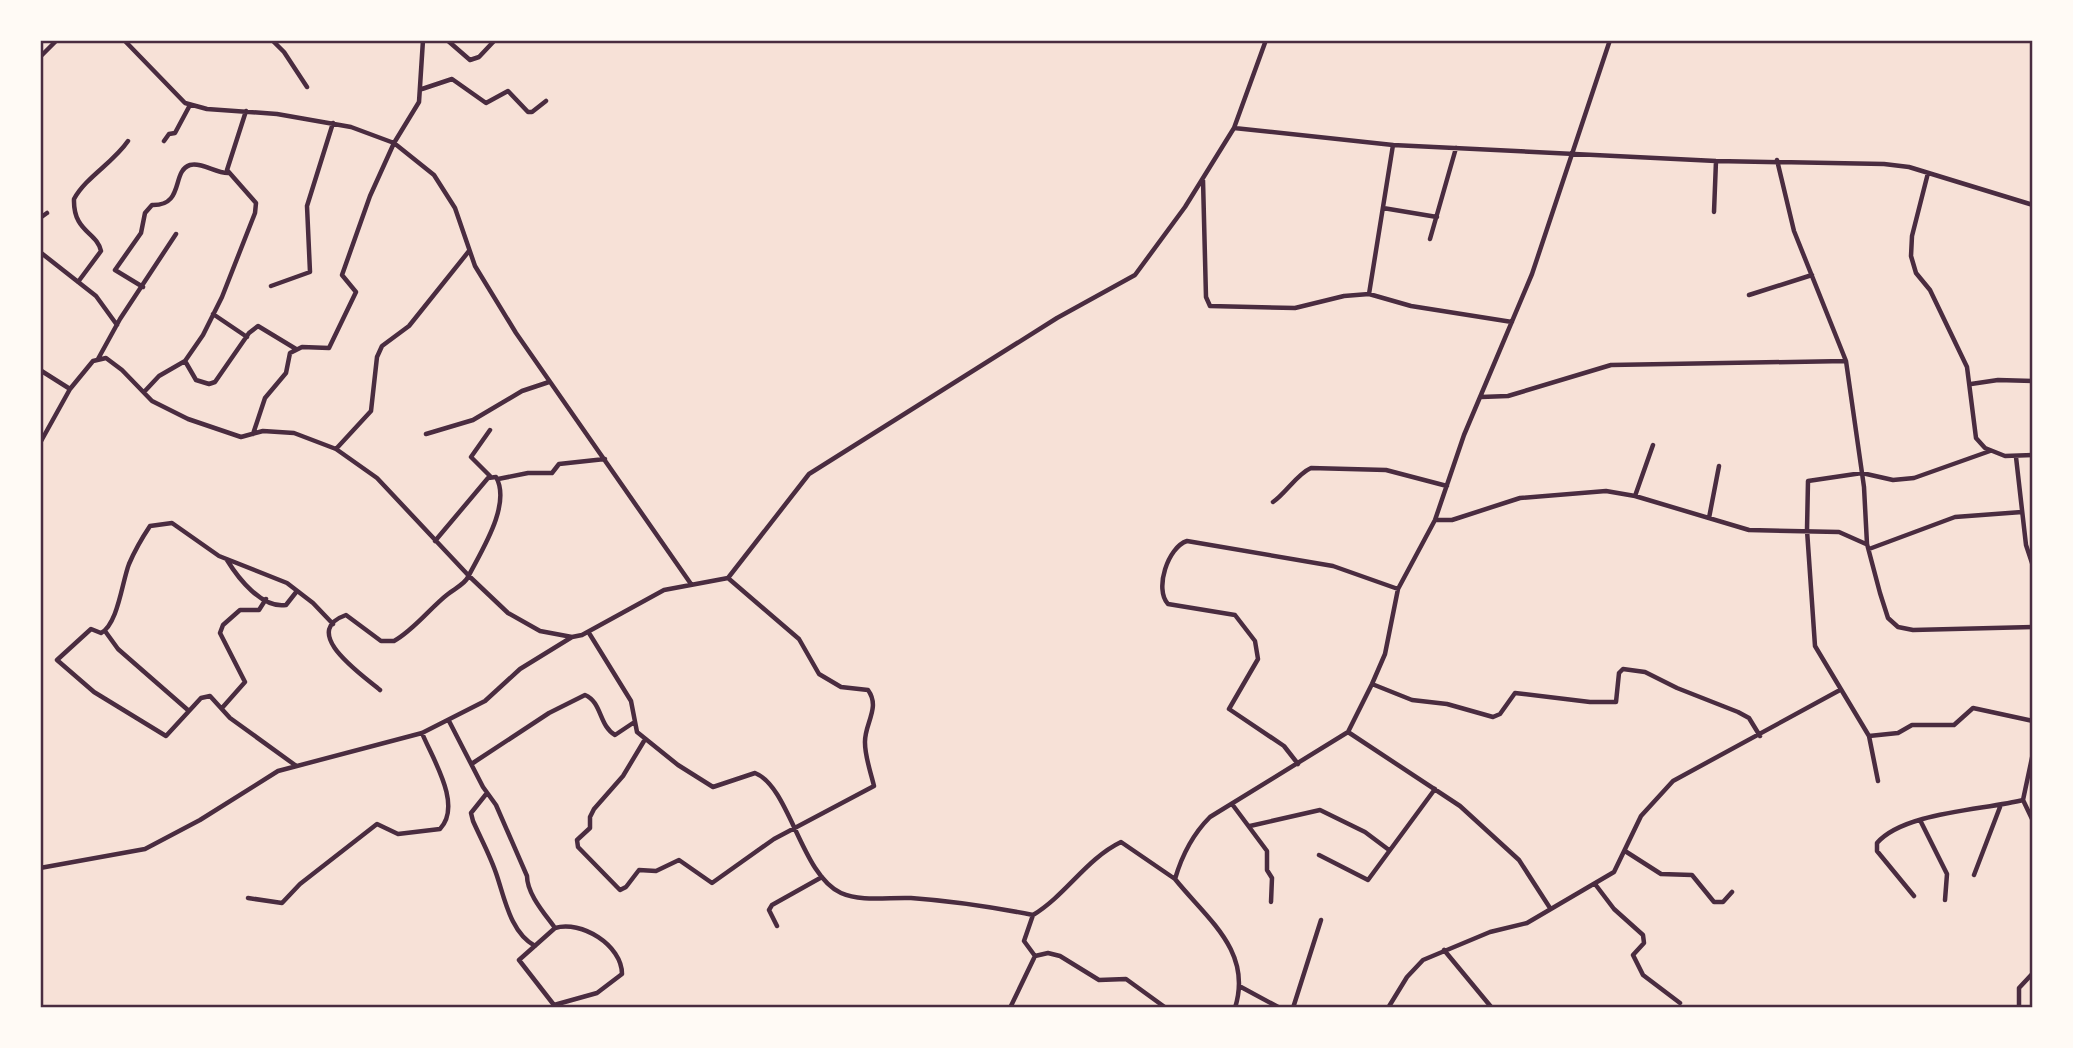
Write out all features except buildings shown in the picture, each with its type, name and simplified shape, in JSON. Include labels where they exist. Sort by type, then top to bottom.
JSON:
[{"type":"street","points":[[40,57],[57,40]]},
{"type":"street","points":[[124,40],[179,99],[190,105],[333,123],[394,144],[422,163],[442,185],[455,208],[475,266],[549,383],[691,584]]},
{"type":"street","points":[[272,40],[284,52],[307,87]]},
{"type":"street","points":[[253,434],[265,398],[283,378],[290,353],[296,349],[329,348],[356,292],[343,279],[344,267],[394,144],[414,113],[421,89],[423,40]]},
{"type":"street","points":[[447,40],[470,60],[479,57],[495,40]]},
{"type":"street","points":[[40,868],[118,855],[169,839],[257,782],[295,765],[422,733],[485,701],[520,670],[572,637],[589,633],[646,599],[664,590],[728,578],[743,563],[790,494],[820,466],[1057,318],[1135,275],[1203,180],[1234,128],[1266,40]]},
{"type":"street","points":[[1175,880],[1196,832],[1210,817],[1348,732],[1373,684],[1385,654],[1398,589],[1435,520],[1464,435],[1532,274],[1610,40]]},
{"type":"street","points":[[421,89],[452,79],[486,103],[508,91],[528,112],[545,102]]},
{"type":"street","points":[[164,141],[177,130],[190,105]]},
{"type":"street","points":[[228,173],[246,111]]},
{"type":"street","points":[[271,286],[310,272],[307,206],[333,123]]},
{"type":"street","points":[[1234,128],[1394,145],[1716,161],[1884,164],[1928,173],[2033,205]]},
{"type":"street","points":[[78,282],[101,251],[100,244],[79,226],[74,199],[86,182],[113,162],[128,141]]},
{"type":"street","points":[[1368,295],[1394,145]]},
{"type":"street","points":[[1430,239],[1456,148]]},
{"type":"street","points":[[1777,160],[1789,216],[1846,361],[1862,473],[1868,547],[1888,618],[1898,627],[1913,630],[2033,627]]},
{"type":"street","points":[[1714,212],[1716,161]]},
{"type":"street","points":[[143,287],[116,270],[141,233],[147,209],[152,205],[162,206],[168,202],[185,168],[192,165],[228,173],[250,194],[256,203],[255,213],[214,314],[185,361],[159,376],[144,392]]},
{"type":"street","points":[[1928,173],[1912,236],[1911,256],[1916,273],[1930,290],[1962,355],[1971,384],[1976,438],[1990,451],[2016,457],[2033,455]]},
{"type":"street","points":[[1203,180],[1206,297],[1210,306],[1295,308],[1345,296],[1368,295],[1411,306],[1512,322]]},
{"type":"street","points":[[1383,208],[1437,216]]},
{"type":"street","points":[[40,218],[47,214]]},
{"type":"street","points":[[40,443],[70,389],[98,359],[176,234]]},
{"type":"street","points":[[336,449],[371,411],[377,357],[382,346],[409,326],[469,251]]},
{"type":"street","points":[[40,252],[96,296],[117,325]]},
{"type":"street","points":[[1749,295],[1812,275]]},
{"type":"street","points":[[214,314],[247,337]]},
{"type":"street","points":[[185,361],[196,380],[209,384],[215,382],[258,326],[296,349]]},
{"type":"street","points":[[98,359],[113,362],[162,407],[188,419],[235,436],[274,431],[294,433],[336,449],[377,478],[469,576],[525,624],[540,631],[572,637]]},
{"type":"street","points":[[1481,397],[1508,396],[1611,365],[1846,361]]},
{"type":"street","points":[[40,370],[70,389]]},
{"type":"street","points":[[1971,384],[1998,380],[2033,381]]},
{"type":"street","points":[[426,434],[473,421],[522,391],[549,383]]},
{"type":"street","points":[[489,430],[471,457],[490,476],[498,479],[528,472],[552,473],[563,463],[605,460]]},
{"type":"street","points":[[1636,496],[1653,445]]},
{"type":"street","points":[[1878,781],[1869,736],[1815,646],[1807,530],[1808,481],[1862,473],[1893,481],[1914,478],[1990,451]]},
{"type":"street","points":[[2016,457],[2026,545],[2033,566]]},
{"type":"street","points":[[1709,518],[1719,466]]},
{"type":"street","points":[[1273,502],[1292,486],[1304,471],[1311,468],[1386,470],[1447,486]]},
{"type":"street","points":[[435,541],[490,476]]},
{"type":"street","points":[[380,691],[332,647],[328,636],[333,624],[346,615],[381,641],[394,641],[469,576],[473,563],[484,552],[499,507],[501,498],[498,479]]},
{"type":"street","points":[[1435,520],[1452,520],[1520,498],[1606,491],[1636,496],[1760,531],[1807,530],[1848,534],[1868,547]]},
{"type":"street","points":[[1868,547],[1955,517],[2022,512]]},
{"type":"street","points":[[105,631],[116,611],[117,598],[137,545],[150,526],[172,523],[199,544],[226,559],[272,576],[297,591],[333,624]]},
{"type":"street","points":[[1298,764],[1284,746],[1229,709],[1258,659],[1255,641],[1239,619],[1230,613],[1168,604],[1163,598],[1161,586],[1177,547],[1187,541],[1315,562],[1398,589]]},
{"type":"street","points":[[226,559],[248,590],[279,606],[286,605],[297,591]]},
{"type":"street","points":[[645,741],[623,776],[594,809],[590,817],[590,828],[577,840],[578,847],[612,885],[620,890],[626,887],[639,870],[656,871],[679,860],[712,883],[774,839],[874,786],[864,742],[874,707],[873,697],[868,690],[841,687],[819,674],[799,639],[728,578]]},
{"type":"street","points":[[222,708],[245,682],[220,633],[223,625],[240,610],[259,610],[266,599]]},
{"type":"street","points":[[190,711],[118,649],[105,631],[91,629],[57,660],[94,692],[161,734],[169,734],[205,696],[210,696],[230,718],[295,765]]},
{"type":"street","points":[[589,633],[631,701],[633,723],[645,741],[713,787],[755,773],[761,775],[822,877],[841,893],[973,903],[1033,915]]},
{"type":"street","points":[[1373,684],[1412,700],[1447,704],[1493,717],[1500,714],[1516,693],[1616,702],[1619,673],[1626,669],[1645,672],[1738,712],[1749,718],[1760,736]]},
{"type":"street","points":[[1388,1008],[1413,969],[1423,960],[1490,932],[1521,926],[1614,872],[1641,816],[1664,789],[1727,751],[1760,736],[1840,690]]},
{"type":"street","points":[[473,763],[549,713],[585,695],[597,706],[609,731],[615,735],[633,723]]},
{"type":"street","points":[[1869,736],[1898,733],[1912,725],[1954,725],[1973,708],[2033,721]]},
{"type":"street","points":[[449,721],[505,823],[527,876],[527,885],[555,928]]},
{"type":"street","points":[[1348,732],[1460,806],[1519,860],[1550,908]]},
{"type":"street","points":[[248,898],[282,903],[300,884],[377,824],[398,834],[440,829],[447,818],[448,802],[422,733]]},
{"type":"street","points":[[2033,753],[2032,768],[2023,800],[2033,821]]},
{"type":"street","points":[[1319,855],[1368,880],[1435,789]]},
{"type":"street","points":[[487,793],[471,813],[473,821],[497,876],[502,899],[520,932],[535,946]]},
{"type":"street","points":[[1914,895],[1876,849],[1877,843],[1888,832],[1921,821],[2023,800]]},
{"type":"street","points":[[1232,804],[1250,825],[1270,859],[1268,870],[1272,878],[1271,902]]},
{"type":"street","points":[[1974,875],[2000,806]]},
{"type":"street","points":[[1250,825],[1320,810],[1356,827],[1389,850]]},
{"type":"street","points":[[1921,821],[1947,874],[1945,901]]},
{"type":"street","points":[[1035,956],[1024,941],[1033,915],[1047,906],[1102,851],[1121,842],[1175,880],[1232,950],[1241,987],[1235,1008]]},
{"type":"street","points":[[1625,851],[1661,874],[1692,875],[1714,902],[1723,902],[1732,892]]},
{"type":"street","points":[[777,926],[769,910],[772,905],[822,877]]},
{"type":"street","points":[[1595,884],[1614,909],[1643,935],[1644,943],[1633,955],[1637,967],[1680,1003]]},
{"type":"street","points":[[1296,1007],[1321,920]]},
{"type":"street","points":[[564,926],[593,934],[619,962],[622,974],[597,993],[554,1005],[519,960],[535,946],[555,928],[564,926]]},
{"type":"street","points":[[1444,950],[1492,1008]]},
{"type":"street","points":[[1035,956],[1048,953],[1060,956],[1099,980],[1126,979],[1166,1008]]},
{"type":"street","points":[[1010,1008],[1035,956]]},
{"type":"street","points":[[2018,1008],[2018,988],[2033,973]]},
{"type":"street","points":[[1241,987],[1280,1008]]}]
